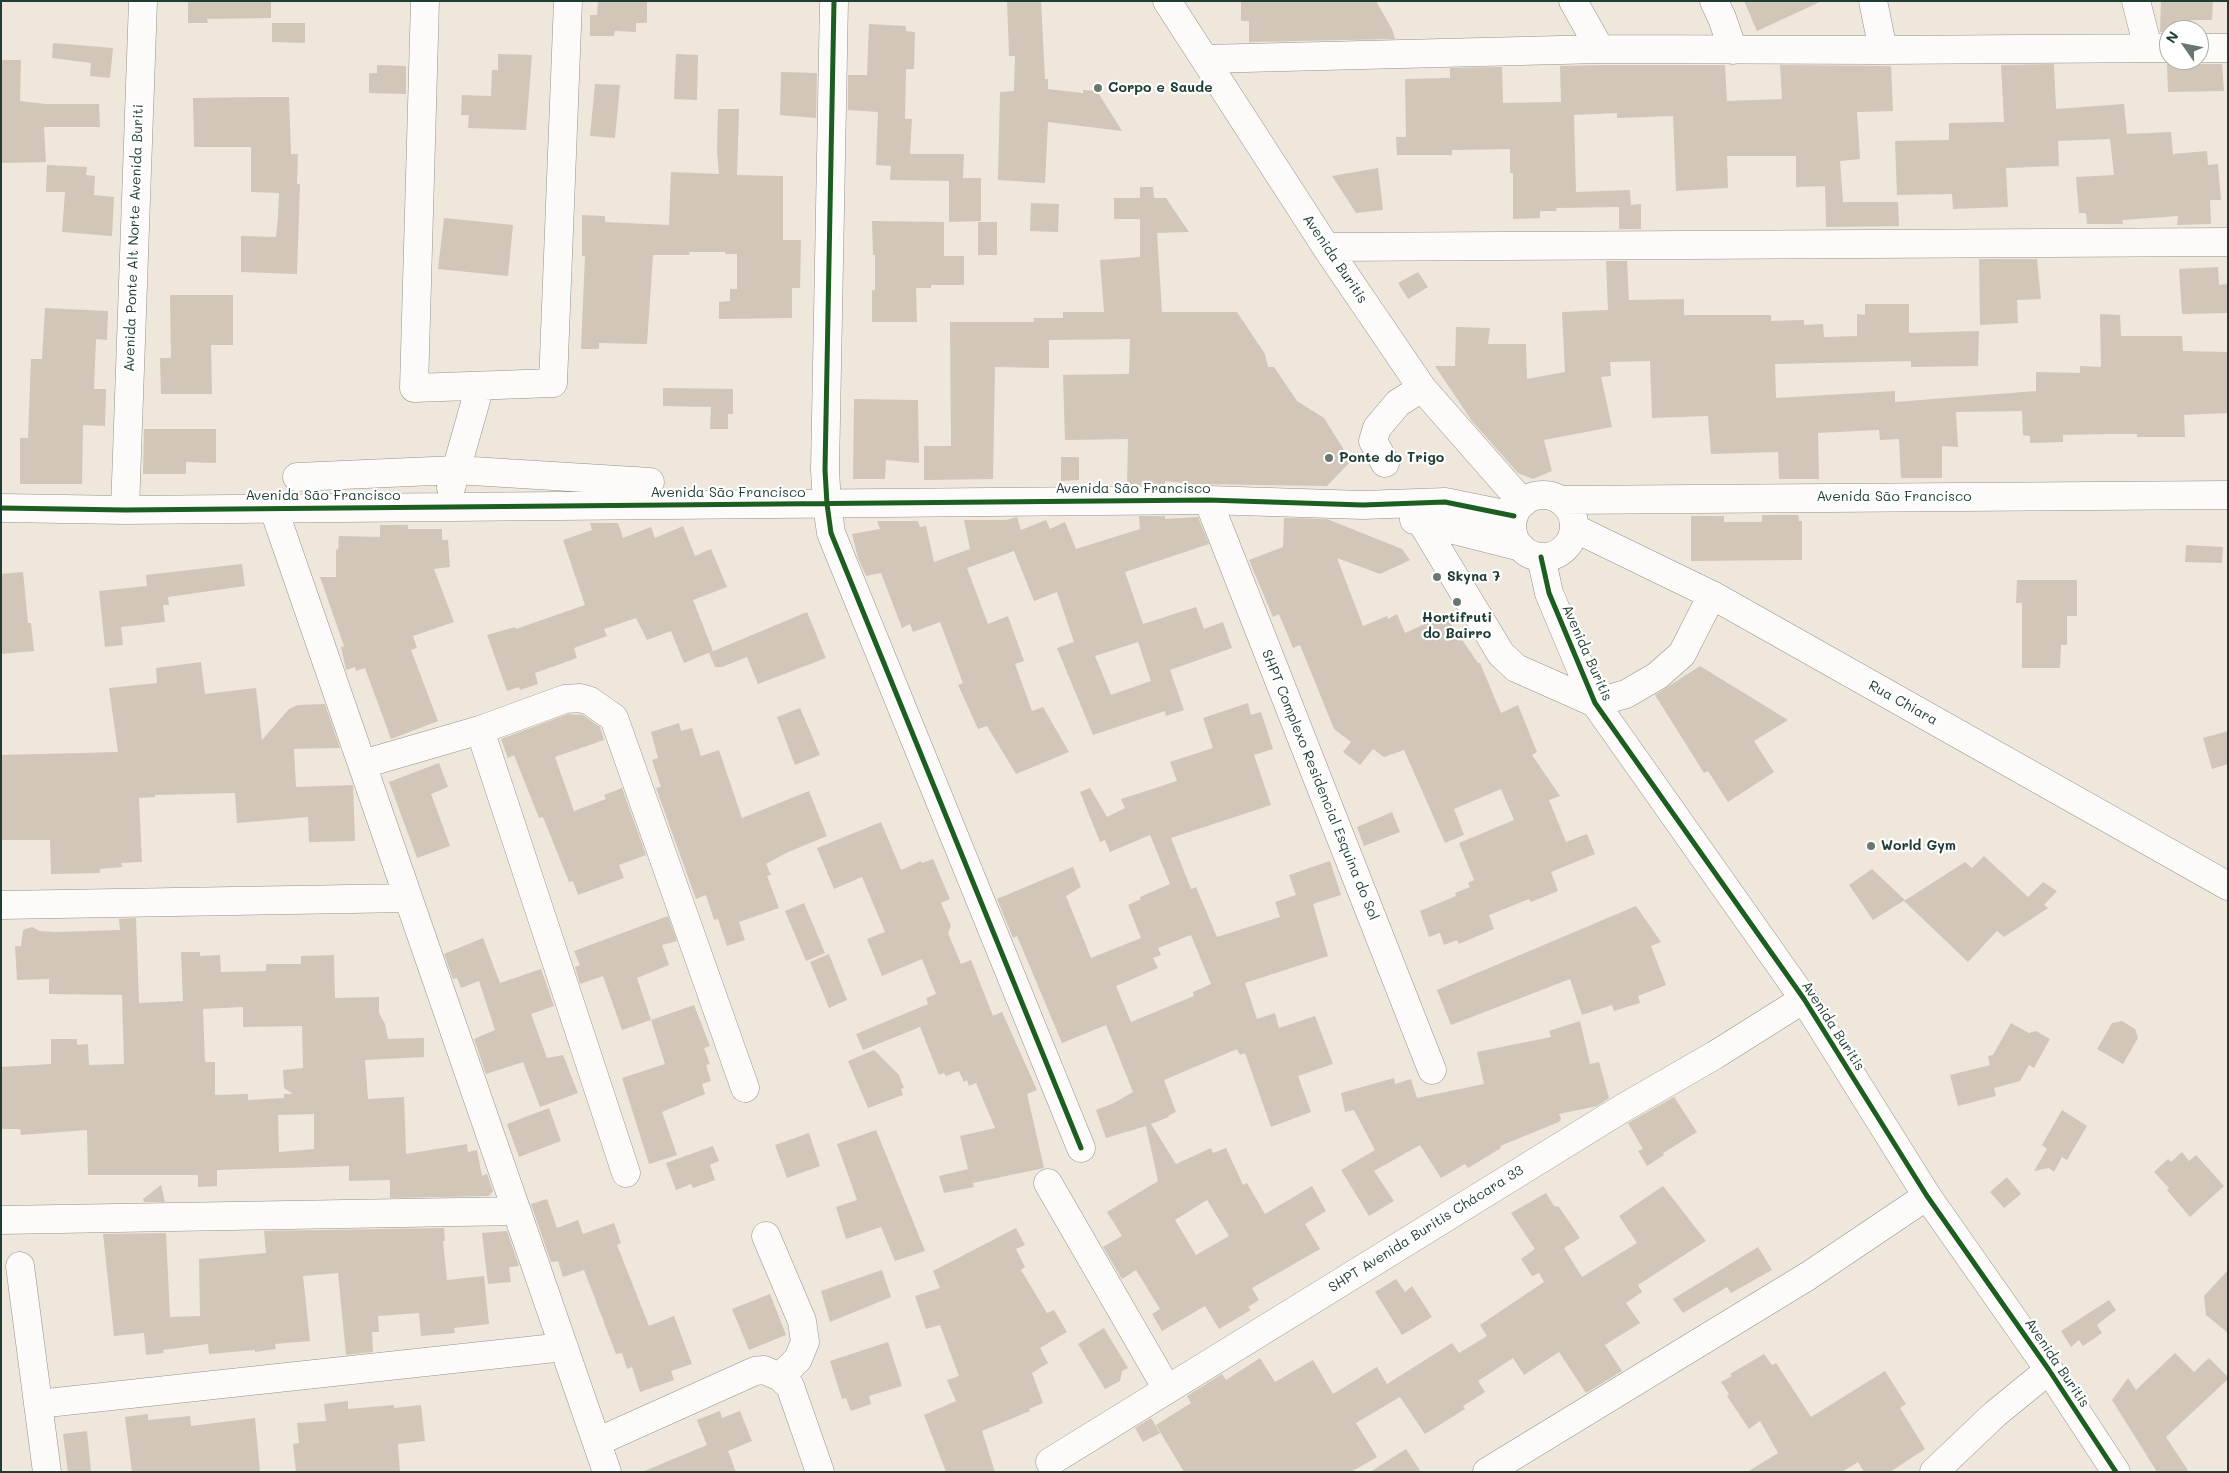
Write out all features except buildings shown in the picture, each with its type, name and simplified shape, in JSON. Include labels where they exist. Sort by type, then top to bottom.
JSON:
[{"type":"street","name":"Avenida Ponte Alt Norte Avenida Buriti","points":[[125,510],[143,1]]},
{"type":"street","points":[[425,1],[414,388],[553,382],[568,1]]},
{"type":"street","points":[[834,1],[826,504],[831,533],[1081,1148]]},
{"type":"street","name":"Avenida Buritis","points":[[1167,1],[1326,247],[1422,388],[1519,509]]},
{"type":"street","points":[[1573,1],[1600,49]]},
{"type":"street","points":[[1714,1],[1722,18],[1732,50]]},
{"type":"street","points":[[1873,1],[1883,50]]},
{"type":"street","points":[[1205,58],[1600,49],[1883,50],[2159,48],[2136,1]]},
{"type":"street","points":[[2209,48],[2228,48]]},
{"type":"street","points":[[1326,247],[2228,242]]},
{"type":"street","points":[[446,506],[480,386]]},
{"type":"street","points":[[1385,464],[1373,441],[1377,428],[1398,403],[1422,388]]},
{"type":"street","points":[[297,477],[456,470],[650,482]]},
{"type":"street","name":"Avenida São Francisco","points":[[1561,500],[2228,495]]},
{"type":"street","points":[[1552,496],[1561,500],[1569,508],[1573,517],[1574,528],[1571,540],[1564,549],[1553,555],[1531,552],[1513,532],[1519,509],[1532,497],[1552,496]]},
{"type":"street","name":"Avenida São Francisco","points":[[1,508],[125,510],[273,507],[1208,500],[1362,505],[1445,502],[1519,509]]},
{"type":"street","name":"SHPT Complexo Residencial Esquina do Sol","points":[[1208,500],[1432,1070]]},
{"type":"street","name":"Avenida São Francisco","points":[[1362,505],[1531,552]]},
{"type":"street","points":[[273,507],[364,764],[408,898],[607,1472]]},
{"type":"street","points":[[1422,523],[1501,654],[1516,668],[1595,704],[1626,694],[1657,676],[1682,654],[1712,595]]},
{"type":"street","name":"Rua Chiara","points":[[1574,528],[1712,595],[2228,886]]},
{"type":"street","name":"Avenida Buritis","points":[[1531,552],[1595,704],[1804,999],[1927,1196],[2049,1370],[2116,1472]]},
{"type":"street","points":[[364,764],[480,730],[565,699],[580,698],[590,701],[614,718],[745,1088]]},
{"type":"street","points":[[480,730],[626,1173]]},
{"type":"street","points":[[1,905],[408,898]]},
{"type":"street","name":"SHPT Avenida Buritis Chácara 33","points":[[1050,1462],[1623,1108],[1715,1055],[1804,999]]},
{"type":"street","points":[[1048,1182],[1167,1389]]},
{"type":"street","points":[[1488,1472],[1808,1276],[1927,1196]]},
{"type":"street","points":[[1,1220],[516,1211]]},
{"type":"street","points":[[766,1236],[802,1321],[805,1342],[798,1359],[780,1376]]},
{"type":"street","points":[[20,1266],[47,1472]]},
{"type":"street","points":[[38,1404],[564,1347]]},
{"type":"street","points":[[596,1442],[755,1371],[764,1370],[780,1376],[790,1386],[820,1472]]},
{"type":"street","points":[[1934,1472],[1995,1414],[2049,1370]]},
{"type":"cycle path","points":[[834,1],[825,470],[831,533],[1081,1148]]},
{"type":"cycle path","points":[[1,508],[125,510],[1208,500],[1363,505],[1445,502],[1514,516]]},
{"type":"cycle path","points":[[1541,557],[1549,593],[1595,703],[1804,999],[1927,1196],[2049,1370],[2116,1472]]},
{"type":"place","name":"Corpo e Saude","points":[[1098,88]]},
{"type":"place","name":"Ponte do Trigo","points":[[1329,458]]},
{"type":"place","name":"Skyna 7","points":[[1437,577]]},
{"type":"place","name":"Hortifruti do Bairro","points":[[1457,602]]},
{"type":"place","name":"World Gym","points":[[1871,846]]}]
